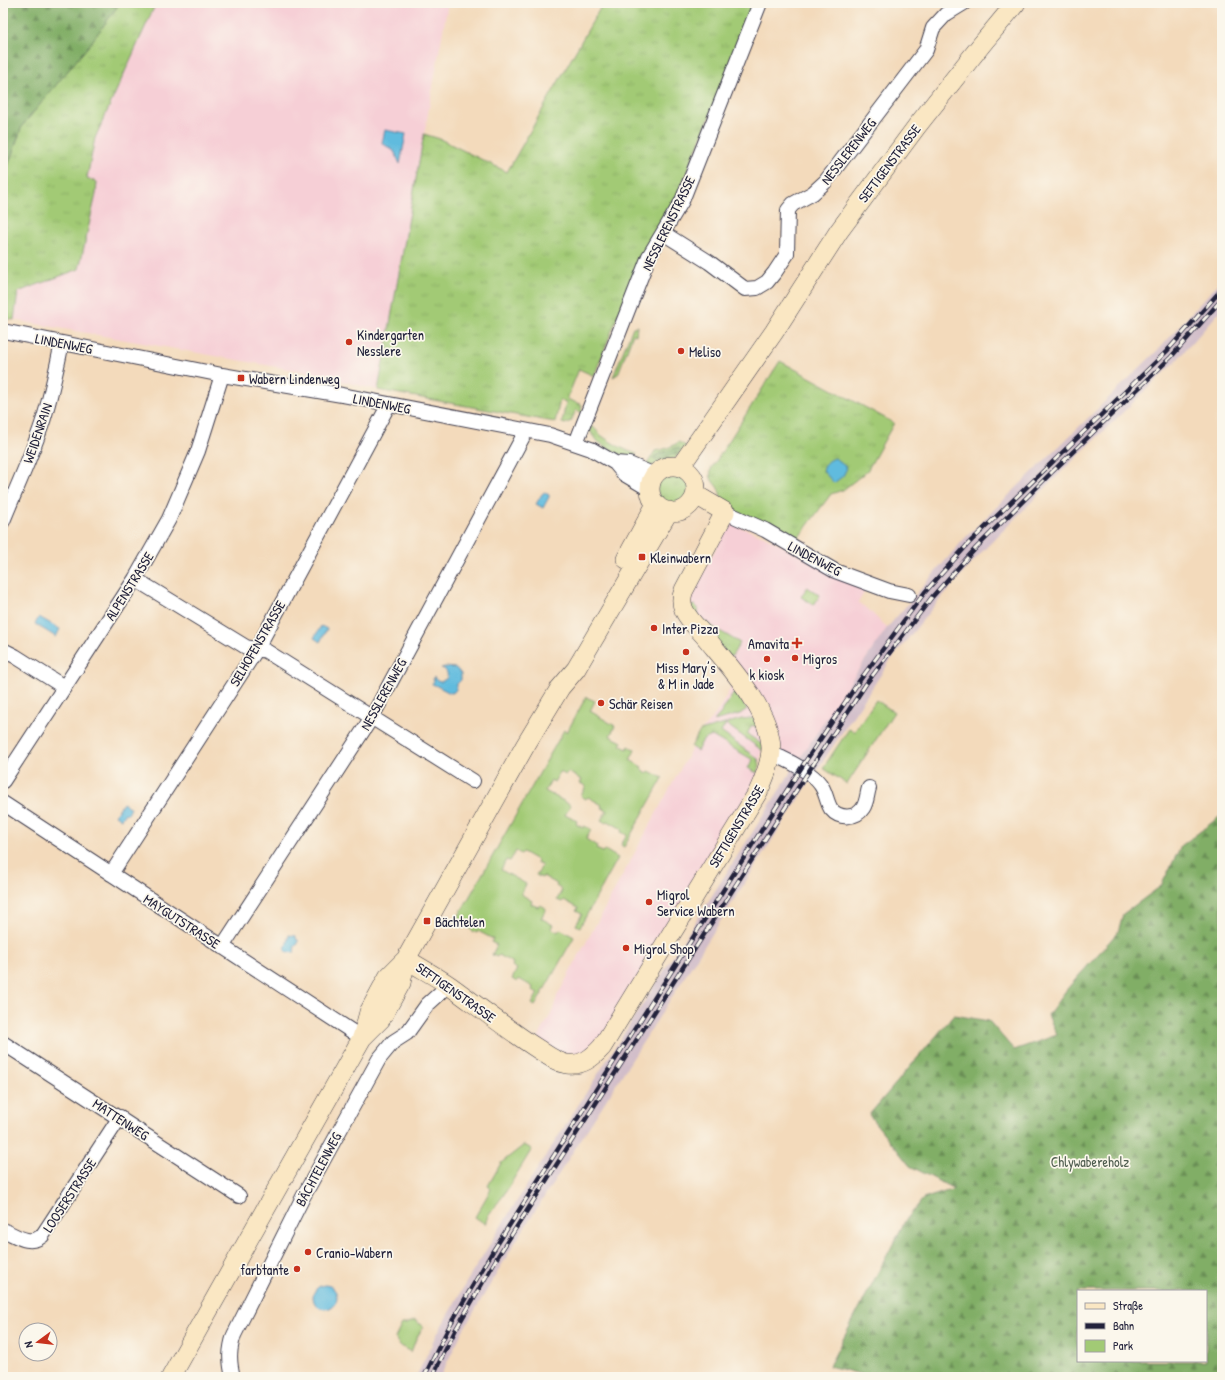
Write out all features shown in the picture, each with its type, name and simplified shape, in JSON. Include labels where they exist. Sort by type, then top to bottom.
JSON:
[{"type":"main road","name":"SEFTIGENSTRASSE","points":[[686,470],[839,231],[917,126],[1016,3]]},
{"type":"main road","points":[[673,466],[686,470],[695,480],[696,487],[692,500],[683,510],[676,512],[658,495],[660,470],[673,466]]},
{"type":"main road","name":"SEFTIGENSTRASSE","points":[[171,1377],[362,1038],[369,1012],[388,977],[406,959],[524,749],[560,688],[576,669],[658,495]]},
{"type":"main road","name":"LINDENWEG","points":[[692,500],[722,518]]},
{"type":"main road","name":"SEFTIGENSTRASSE","points":[[406,959],[449,985],[486,1014],[554,1059],[572,1065],[578,1064],[590,1059],[602,1048],[758,792],[766,772],[770,755],[768,730],[759,710],[736,674],[688,616],[682,604],[684,590],[722,518]]},
{"type":"street","name":"NESSLERENSTRASSE","points":[[576,443],[649,256],[682,200],[760,3]]},
{"type":"street","name":"NESSLERENWEG","points":[[663,233],[709,262],[745,290],[756,288],[767,282],[787,254],[788,210],[793,204],[813,193],[825,182],[926,50],[933,28],[946,14],[964,3]]},
{"type":"street","name":"LINDENWEG","points":[[3,331],[222,374],[550,435],[591,449],[615,463],[629,464],[658,495]]},
{"type":"street","name":"WEIDENRAIN","points":[[3,521],[42,423],[50,397],[62,342]]},
{"type":"street","name":"ALPENSTRASSE","points":[[3,781],[135,580],[169,519],[198,451],[222,374]]},
{"type":"street","name":"SELHOFENSTRASSE","points":[[111,874],[257,649],[389,404]]},
{"type":"street","name":"NESSLERENWEG","points":[[222,947],[372,717],[526,431]]},
{"type":"street","name":"LINDENWEG","points":[[722,518],[765,530],[835,571],[890,591],[909,595]]},
{"type":"street","points":[[135,580],[246,647],[266,651],[473,781]]},
{"type":"street","points":[[3,650],[64,687]]},
{"type":"street","points":[[770,755],[781,757],[813,777],[820,784],[830,806],[838,815],[849,816],[863,809],[869,788]]},
{"type":"street","name":"MAYGUTSTRASSE","points":[[3,803],[362,1038]]},
{"type":"street","name":"BÄCHTELENWEG","points":[[233,1377],[229,1355],[230,1345],[234,1335],[323,1159],[379,1059],[393,1042],[408,1033],[427,1005],[449,985]]},
{"type":"street","name":"MATTENWEG","points":[[3,1043],[120,1117],[239,1196]]},
{"type":"street","name":"LOOSERSTRASSE","points":[[3,1230],[29,1241],[36,1241],[42,1236],[120,1117]]},
{"type":"shaded area","points":[[156,3],[448,3],[378,390],[305,372],[14,320],[18,292],[79,269],[96,194],[97,182],[87,178],[95,138]]},
{"type":"shaded area","points":[[1222,279],[1222,309],[1176,361],[1057,476],[981,553],[934,606],[890,661],[813,776],[516,1241],[462,1332],[440,1377],[416,1377],[437,1334],[467,1281],[508,1215],[791,772],[887,628],[965,538],[1162,346]]},
{"type":"shaded area","points":[[729,523],[764,536],[865,591],[858,603],[867,608],[887,628],[799,761],[780,751],[688,602]]},
{"type":"shaded area","points":[[735,681],[763,738],[758,777],[596,1048],[575,1059],[539,1043],[539,1036],[553,1010],[557,996],[701,731],[717,712]]},
{"type":"green space","points":[[3,3],[120,3],[90,44],[22,126],[3,180]]},
{"type":"green space","points":[[120,3],[156,3],[95,138],[87,178],[97,182],[96,194],[79,269],[18,292],[14,320],[3,318],[3,180],[22,126],[90,44]]},
{"type":"green space","points":[[603,3],[756,3],[675,201],[641,257],[594,376],[579,369],[567,399],[582,405],[581,409],[583,413],[576,410],[571,421],[565,424],[562,423],[566,402],[560,400],[555,422],[378,390],[424,134],[440,139],[507,172]]},
{"type":"green space","points":[[637,326],[636,335],[633,334],[618,374],[613,377],[633,327]]},
{"type":"green space","points":[[780,361],[894,423],[867,471],[843,490],[831,494],[796,541],[723,505],[719,489],[712,480],[710,474],[711,469]]},
{"type":"green space","points":[[590,426],[614,444],[637,454],[630,459],[611,450],[594,437]]},
{"type":"green space","points":[[679,442],[687,447],[674,459],[662,461],[652,466],[646,466],[655,451],[667,448]]},
{"type":"green space","points":[[676,448],[681,449],[677,453],[657,460],[653,458],[656,455]]},
{"type":"green space","points":[[674,472],[686,477],[691,489],[686,501],[674,506],[662,501],[657,489],[662,477]]},
{"type":"green space","points":[[807,587],[820,595],[814,605],[801,597]]},
{"type":"green space","points":[[694,605],[698,608],[698,618],[740,643],[732,656],[728,656],[695,616],[691,609],[691,606]]},
{"type":"green space","points":[[736,692],[747,709],[740,714],[714,721],[733,694]]},
{"type":"green space","points":[[586,697],[595,701],[590,711],[615,726],[610,736],[622,742],[620,745],[627,749],[629,746],[635,750],[630,760],[642,767],[641,769],[647,773],[649,771],[663,778],[624,847],[621,845],[627,835],[621,832],[622,829],[608,821],[606,823],[601,820],[607,811],[601,807],[602,805],[588,797],[586,799],[581,796],[586,786],[580,783],[582,780],[568,772],[566,775],[560,772],[554,782],[551,780],[545,791],[571,805],[565,815],[577,821],[576,824],[583,828],[584,826],[591,829],[586,839],[597,846],[596,849],[603,852],[605,850],[618,858],[580,927],[576,925],[582,914],[576,911],[578,908],[564,900],[562,902],[557,900],[562,890],[556,886],[557,884],[543,876],[542,878],[536,875],[542,866],[536,862],[537,860],[523,852],[521,854],[516,851],[510,861],[506,860],[501,870],[526,884],[521,894],[532,901],[531,904],[538,907],[540,905],[546,909],[541,918],[553,925],[551,928],[558,932],[560,929],[574,937],[535,1006],[532,1004],[538,993],[532,990],[533,987],[519,979],[517,982],[512,979],[517,969],[512,966],[513,963],[499,955],[497,957],[492,955],[497,945],[491,942],[493,939],[478,931],[477,933],[471,930],[458,917],[564,730],[567,732]]},
{"type":"green space","points":[[876,700],[894,712],[847,784],[823,768],[849,729],[854,732]]},
{"type":"green space","points":[[752,718],[757,721],[758,728],[752,725],[747,734],[763,745],[763,751],[726,724],[721,732],[758,759],[760,765],[757,773],[748,768],[753,760],[712,736],[703,740],[697,751],[691,747],[700,731],[742,719]]},
{"type":"green space","name":"Chlywabereholz","points":[[1222,815],[1222,1377],[872,1377],[829,1366],[905,1221],[923,1199],[954,1189],[910,1166],[869,1115],[954,1015],[989,1021],[1014,1050],[1057,1035],[1048,1015],[1067,989],[1118,932],[1123,914],[1161,886],[1181,846]]},
{"type":"green space","points":[[524,1145],[532,1149],[503,1196],[489,1214],[485,1224],[475,1217],[491,1189],[488,1186],[501,1163]]},
{"type":"green space","points":[[415,1320],[423,1327],[411,1352],[400,1346],[395,1338],[402,1324],[407,1324]]},
{"type":"water","points":[[385,130],[406,134],[400,164],[394,151],[382,143]]},
{"type":"water","points":[[835,458],[847,468],[843,476],[834,483],[823,471],[827,463]]},
{"type":"water","points":[[544,492],[549,495],[549,497],[543,508],[536,504]]},
{"type":"water","points":[[39,617],[60,629],[56,637],[35,624]]},
{"type":"water","points":[[321,626],[327,629],[320,642],[314,638]]},
{"type":"water","points":[[441,668],[456,668],[461,674],[461,680],[457,684],[455,691],[452,693],[432,684],[434,677],[437,681],[441,682],[447,678],[447,672]]},
{"type":"water","points":[[123,803],[131,808],[128,814],[125,813],[121,819],[115,815]]},
{"type":"water","points":[[289,935],[296,936],[296,939],[298,940],[294,953],[287,952],[285,950]]},
{"type":"water","points":[[325,1285],[330,1286],[336,1292],[336,1302],[330,1308],[325,1309],[320,1308],[314,1302],[313,1297],[314,1292],[320,1286]]},
{"type":"railway","points":[[424,1377],[451,1323],[493,1251],[805,762],[860,680],[925,592],[969,543],[1167,351],[1222,289]]},
{"type":"railway","points":[[432,1377],[456,1329],[498,1256],[866,684],[932,597],[976,548],[1171,357],[1222,299]]},
{"type":"place","name":"Kindergarten Nesslere","points":[[349,342]]},
{"type":"place","name":"Meliso","points":[[681,351]]},
{"type":"place","name":"Wabern Lindenweg","points":[[241,378]]},
{"type":"place","name":"Kleinwabern","points":[[642,557]]},
{"type":"place","name":"Inter Pizza","points":[[654,628]]},
{"type":"place","name":"Amavita","points":[[797,643]]},
{"type":"place","name":"Miss Mary’s & M in Jade","points":[[686,652]]},
{"type":"place","name":"Migros","points":[[795,658]]},
{"type":"place","name":"k kiosk","points":[[767,659]]},
{"type":"place","name":"Schär Reisen","points":[[601,703]]},
{"type":"place","name":"Migrol Service Wabern","points":[[649,902]]},
{"type":"place","name":"Bächtelen","points":[[427,921]]},
{"type":"place","name":"Migrol Shop","points":[[626,948]]},
{"type":"place","name":"Cranio-Wabern","points":[[308,1252]]},
{"type":"place","name":"farbtante","points":[[297,1269]]}]
